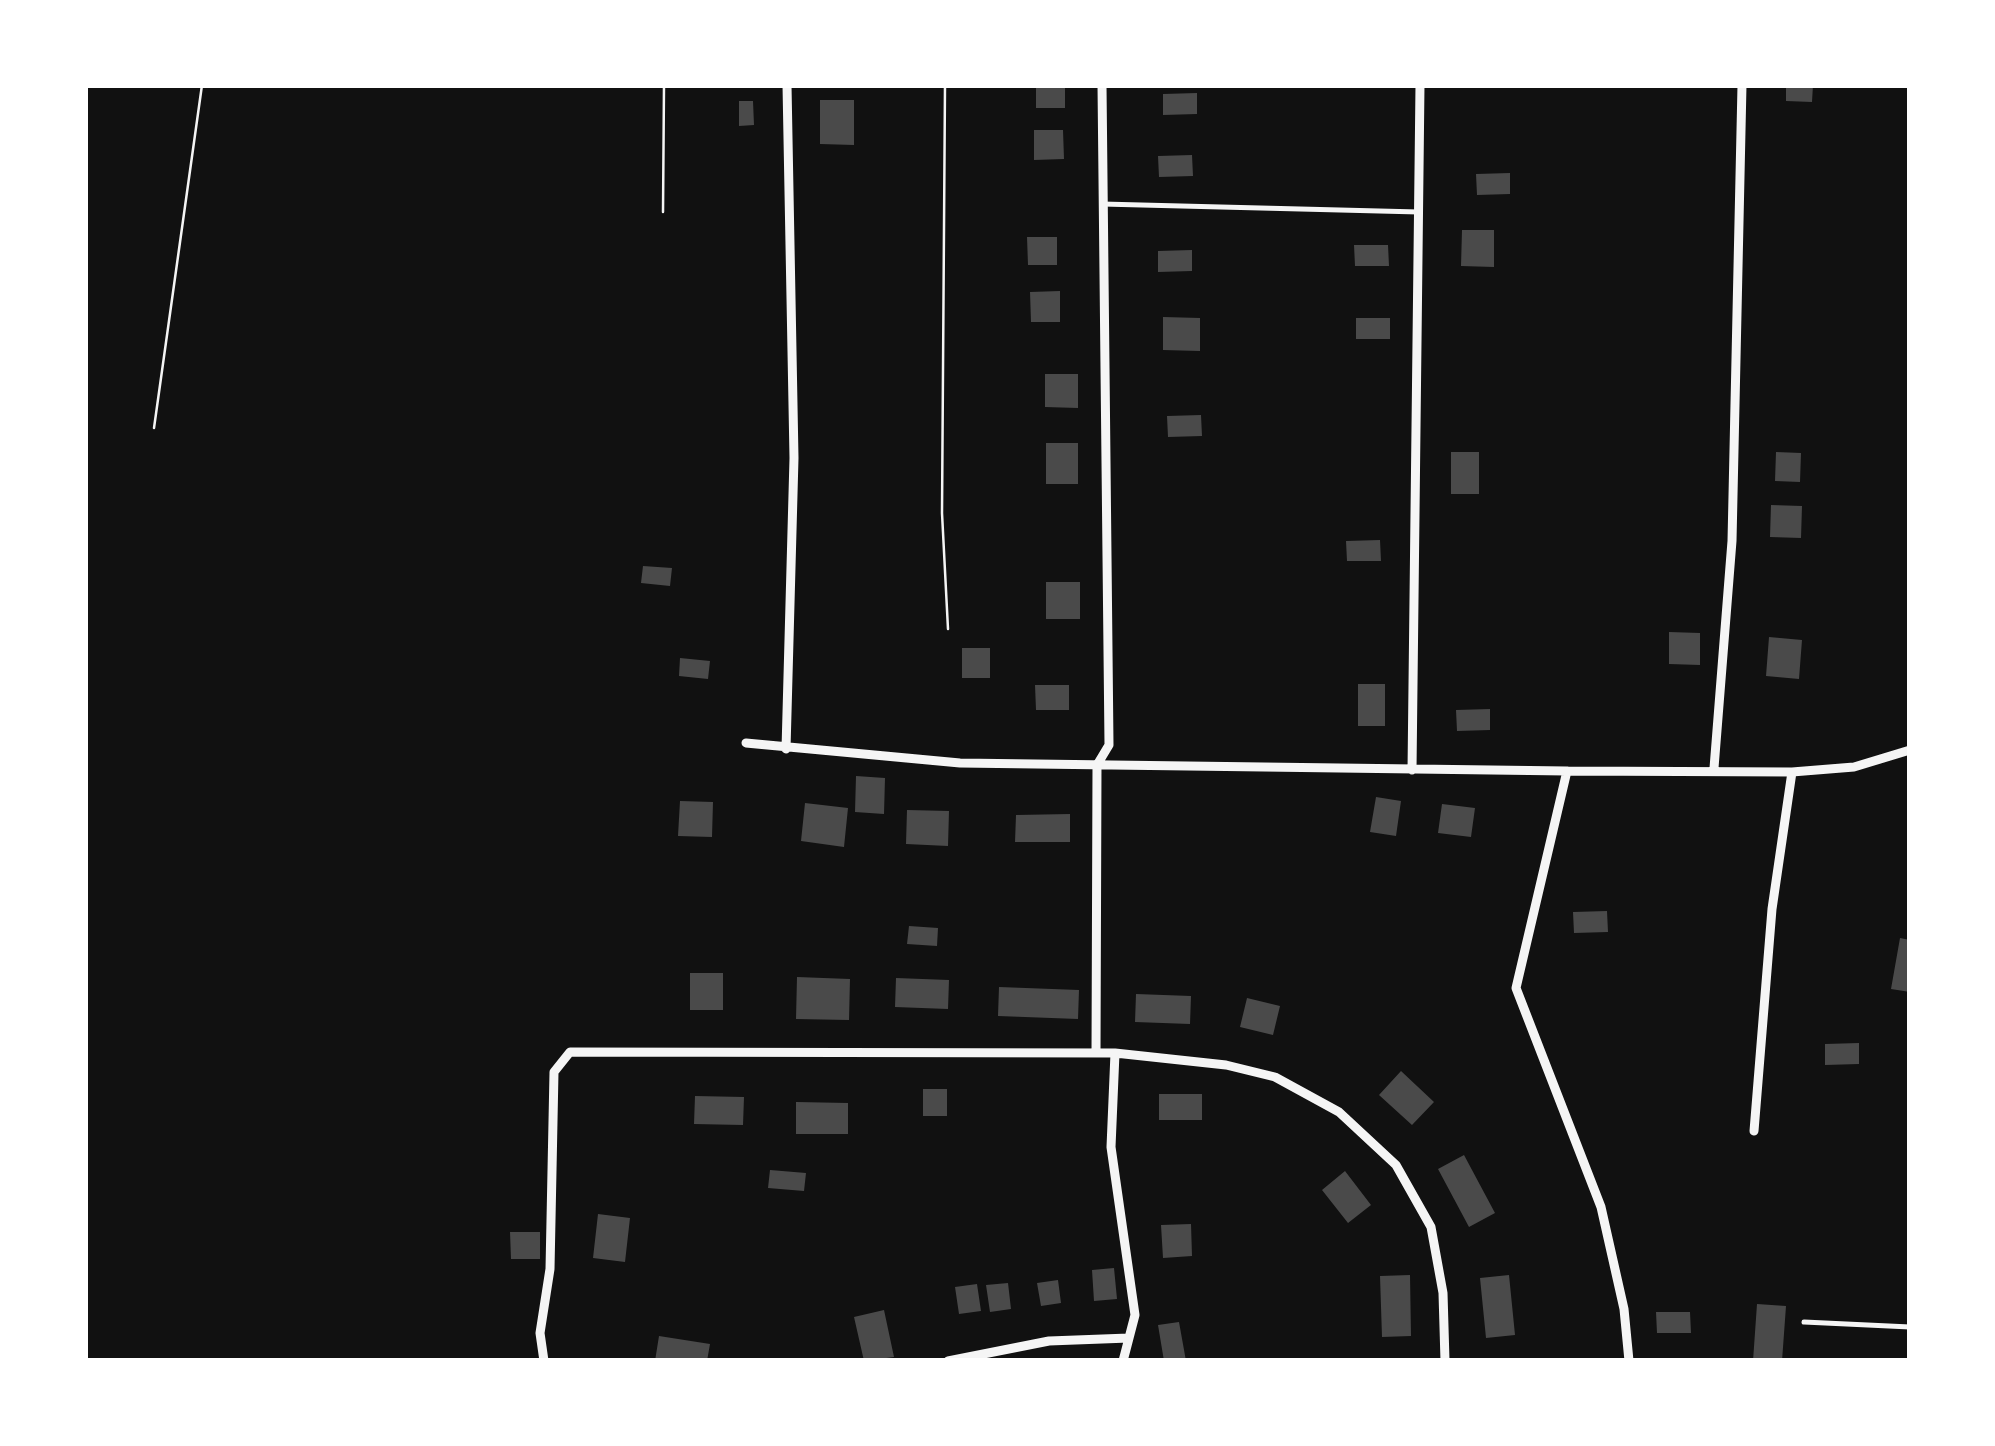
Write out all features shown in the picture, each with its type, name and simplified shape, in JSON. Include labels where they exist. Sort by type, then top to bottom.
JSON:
[{"type":"street","points":[[786,749],[794,458],[788,85]]},
{"type":"street","points":[[1096,1053],[1097,765],[1109,746],[1102,85]]},
{"type":"street","points":[[1412,770],[1420,85]]},
{"type":"street","points":[[1714,768],[1732,541],[1742,85]]},
{"type":"street","points":[[746,743],[960,764],[1567,771],[1714,768],[1792,772],[1854,767],[1910,750]]},
{"type":"street","points":[[1567,771],[1516,988],[1601,1207],[1624,1309],[1628,1361]]},
{"type":"street","points":[[1754,1131],[1772,909],[1792,772]]},
{"type":"street","points":[[544,1361],[540,1333],[550,1269],[554,1072],[570,1052],[1115,1053],[1226,1065],[1275,1077],[1338,1112],[1396,1165],[1431,1227],[1443,1293],[1445,1361]]},
{"type":"street","points":[[1115,1053],[1111,1148],[1135,1315],[1123,1361]]},
{"type":"street","points":[[948,1361],[1049,1341],[1129,1338]]},
{"type":"lane","points":[[1102,204],[1419,212]]},
{"type":"lane","points":[[1804,1322],[1910,1328]]},
{"type":"path","points":[[154,428],[202,85]]},
{"type":"path","points":[[663,212],[664,85]]},
{"type":"path","points":[[945,85],[942,513],[948,629]]},
{"type":"building","points":[[1036,85],[1065,85],[1065,108],[1036,108]]},
{"type":"building","points":[[1786,85],[1813,85],[1812,102],[1786,101]]},
{"type":"building","points":[[1197,93],[1197,114],[1163,115],[1163,94]]},
{"type":"building","points":[[820,100],[854,100],[854,145],[820,144]]},
{"type":"building","points":[[739,101],[753,101],[754,125],[739,126]]},
{"type":"building","points":[[1034,130],[1063,130],[1064,159],[1034,160]]},
{"type":"building","points":[[1192,155],[1193,176],[1159,177],[1158,156]]},
{"type":"building","points":[[1510,173],[1510,194],[1477,195],[1476,174]]},
{"type":"building","points":[[1462,230],[1494,230],[1494,267],[1461,266]]},
{"type":"building","points":[[1027,237],[1057,237],[1057,265],[1028,265]]},
{"type":"building","points":[[1354,245],[1388,245],[1389,266],[1355,266]]},
{"type":"building","points":[[1192,250],[1192,271],[1158,272],[1158,251]]},
{"type":"building","points":[[1060,291],[1060,322],[1031,322],[1030,292]]},
{"type":"building","points":[[1163,317],[1200,318],[1200,351],[1163,350]]},
{"type":"building","points":[[1356,318],[1390,318],[1390,339],[1356,339]]},
{"type":"building","points":[[1045,374],[1078,374],[1078,408],[1045,407]]},
{"type":"building","points":[[1201,415],[1202,436],[1168,437],[1167,416]]},
{"type":"building","points":[[1046,443],[1078,443],[1078,484],[1046,484]]},
{"type":"building","points":[[1451,452],[1479,452],[1479,494],[1451,494]]},
{"type":"building","points":[[1776,452],[1801,453],[1800,482],[1775,481]]},
{"type":"building","points":[[1771,505],[1802,506],[1801,538],[1770,537]]},
{"type":"building","points":[[1380,540],[1381,561],[1347,561],[1346,541]]},
{"type":"building","points":[[643,566],[672,568],[670,586],[641,583]]},
{"type":"building","points":[[1046,582],[1080,582],[1080,619],[1046,619]]},
{"type":"building","points":[[1669,632],[1700,633],[1700,665],[1669,664]]},
{"type":"building","points":[[1769,637],[1802,640],[1799,679],[1766,676]]},
{"type":"building","points":[[962,648],[990,648],[990,678],[962,678]]},
{"type":"building","points":[[680,658],[710,661],[708,679],[679,676]]},
{"type":"building","points":[[1358,684],[1385,684],[1385,726],[1358,726]]},
{"type":"building","points":[[1035,685],[1069,685],[1069,710],[1036,710]]},
{"type":"building","points":[[1490,709],[1490,730],[1457,731],[1456,710]]},
{"type":"building","points":[[856,776],[885,778],[884,814],[855,812]]},
{"type":"building","points":[[1376,797],[1401,801],[1396,836],[1370,832]]},
{"type":"building","points":[[680,801],[713,802],[712,837],[678,836]]},
{"type":"building","points":[[805,803],[848,808],[844,847],[801,841]]},
{"type":"building","points":[[1442,804],[1475,808],[1471,837],[1438,833]]},
{"type":"building","points":[[907,810],[949,811],[948,846],[906,844]]},
{"type":"building","points":[[1070,814],[1070,842],[1015,842],[1016,815]]},
{"type":"building","points":[[1607,911],[1608,932],[1574,933],[1573,912]]},
{"type":"building","points":[[909,926],[938,928],[937,946],[907,944]]},
{"type":"building","points":[[1900,938],[1910,940],[1910,992],[1891,989]]},
{"type":"building","points":[[690,973],[723,973],[723,1010],[690,1010]]},
{"type":"building","points":[[797,977],[850,979],[849,1020],[796,1019]]},
{"type":"building","points":[[896,978],[949,980],[948,1009],[895,1007]]},
{"type":"building","points":[[999,987],[1079,990],[1078,1019],[998,1016]]},
{"type":"building","points":[[1136,994],[1191,996],[1190,1024],[1135,1022]]},
{"type":"building","points":[[1247,998],[1280,1006],[1273,1035],[1240,1027]]},
{"type":"building","points":[[1859,1043],[1859,1064],[1825,1065],[1825,1044]]},
{"type":"building","points":[[1401,1071],[1434,1102],[1412,1125],[1379,1095]]},
{"type":"building","points":[[923,1089],[947,1089],[947,1116],[923,1116]]},
{"type":"building","points":[[1159,1094],[1202,1094],[1202,1120],[1159,1120]]},
{"type":"building","points":[[695,1096],[744,1097],[743,1125],[694,1124]]},
{"type":"building","points":[[796,1102],[848,1103],[848,1134],[796,1134]]},
{"type":"building","points":[[1464,1155],[1495,1213],[1469,1227],[1438,1169]]},
{"type":"building","points":[[770,1170],[806,1173],[804,1191],[768,1188]]},
{"type":"building","points":[[1345,1171],[1371,1205],[1348,1223],[1322,1190]]},
{"type":"building","points":[[598,1214],[630,1218],[625,1262],[593,1258]]},
{"type":"building","points":[[1191,1224],[1192,1256],[1163,1258],[1161,1225]]},
{"type":"building","points":[[510,1232],[540,1232],[540,1259],[511,1259]]},
{"type":"building","points":[[1114,1268],[1117,1299],[1094,1301],[1092,1270]]},
{"type":"building","points":[[1410,1275],[1411,1336],[1382,1337],[1380,1276]]},
{"type":"building","points":[[1509,1275],[1515,1335],[1486,1338],[1480,1278]]},
{"type":"building","points":[[1058,1280],[1061,1303],[1041,1306],[1037,1283]]},
{"type":"building","points":[[1008,1283],[1011,1309],[990,1312],[986,1285]]},
{"type":"building","points":[[977,1284],[981,1311],[959,1314],[955,1287]]},
{"type":"building","points":[[1757,1304],[1786,1306],[1782,1361],[1753,1361]]},
{"type":"building","points":[[884,1310],[894,1357],[864,1361],[854,1317]]},
{"type":"building","points":[[1656,1312],[1690,1312],[1691,1333],[1657,1333]]},
{"type":"building","points":[[1179,1322],[1186,1361],[1164,1361],[1158,1325]]},
{"type":"building","points":[[659,1336],[710,1344],[707,1361],[655,1361]]}]
